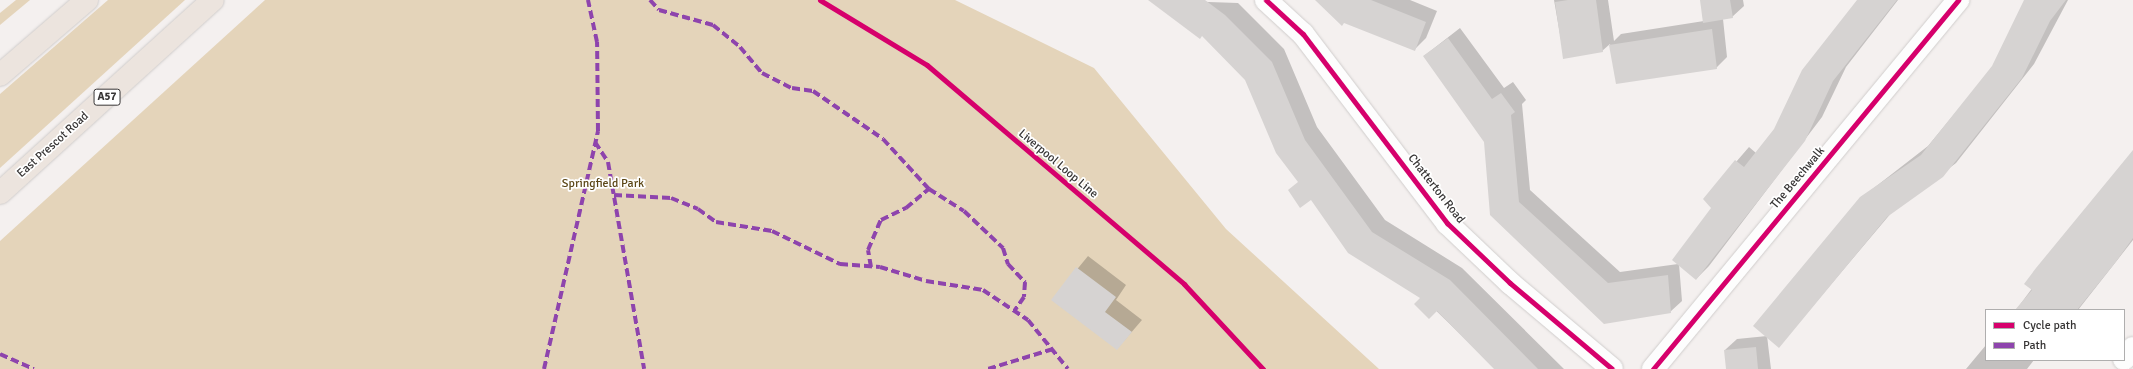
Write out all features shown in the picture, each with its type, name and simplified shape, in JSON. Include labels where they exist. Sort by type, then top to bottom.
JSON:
[{"type":"highway","points":[[0,75],[87,0]]},
{"type":"highway","name":"East Prescot Road","points":[[0,193],[213,0]]},
{"type":"street","name":"Chatterton Road","points":[[1266,0],[1303,34],[1447,223],[1510,283],[1612,369]]},
{"type":"street","name":"The Beechwalk","points":[[1653,369],[1958,0]]},
{"type":"street","points":[[2125,357],[2133,348]]},
{"type":"street","points":[[2115,369],[2121,361]]},
{"type":"green space","points":[[16,0],[30,0],[0,25],[0,13]]},
{"type":"green space","points":[[108,0],[185,0],[0,168],[0,94]]},
{"type":"green space","name":"Springfield Park","points":[[265,0],[955,0],[1094,68],[1226,229],[1379,369],[0,369],[0,241]]},
{"type":"building","points":[[1148,0],[1205,0],[1225,15],[1272,62],[1305,140],[1372,232],[1450,280],[1538,369],[1494,369],[1437,311],[1429,319],[1414,304],[1420,298],[1348,253],[1311,200],[1300,208],[1288,190],[1298,182],[1276,153],[1245,80],[1202,36],[1200,39]]},
{"type":"building","points":[[1315,0],[1371,0],[1426,22],[1415,51],[1344,23],[1342,26]]},
{"type":"building","points":[[1568,0],[1596,0],[1603,52],[1563,59],[1555,2]]},
{"type":"building","points":[[1700,0],[1730,0],[1733,18],[1703,23]]},
{"type":"building","points":[[1857,0],[1897,0],[1833,81],[1805,141],[1696,280],[1672,260],[1711,208],[1703,199],[1735,160],[1744,167],[1774,129],[1802,70]]},
{"type":"building","points":[[2024,0],[2066,0],[2050,21],[2022,78],[1943,177],[1887,217],[1779,348],[1753,326],[1860,197],[1921,155],[1992,66]]},
{"type":"building","points":[[1712,29],[1717,69],[1616,84],[1609,45]]},
{"type":"building","points":[[1448,38],[1492,99],[1501,93],[1515,112],[1511,115],[1519,202],[1608,283],[1668,275],[1671,313],[1604,324],[1490,215],[1484,142],[1423,56]]},
{"type":"building","points":[[2133,150],[2133,238],[2078,309],[2016,309],[2032,290],[2024,284]]},
{"type":"building","points":[[1076,267],[1116,297],[1105,312],[1132,332],[1117,350],[1051,300]]},
{"type":"building","points":[[1756,347],[1758,369],[1726,369],[1724,350]]},
{"type":"marked path","points":[[544,369],[598,131],[597,42],[588,0]]},
{"type":"marked path","points":[[650,0],[659,10],[713,25],[740,47],[762,73],[792,88],[813,91],[883,139],[929,189],[964,211],[1003,248],[1008,264],[1025,282],[1024,297],[1015,310]]},
{"type":"marked path","points":[[595,142],[608,162],[644,369]]},
{"type":"marked path","points":[[871,267],[868,250],[881,220],[906,208],[929,189]]},
{"type":"marked path","points":[[614,195],[671,198],[698,209],[716,222],[772,231],[840,264],[880,267],[926,281],[983,290],[1028,320],[1068,369]]},
{"type":"marked path","points":[[988,369],[1053,349]]},
{"type":"marked path","points":[[0,354],[34,369]]},
{"type":"cycle path","name":"Liverpool Loop Line","points":[[820,0],[927,65],[1184,284],[1263,369]]},
{"type":"cycle path","points":[[1266,0],[1303,34],[1447,223],[1510,283],[1612,369]]},
{"type":"cycle path","points":[[1653,369],[1958,0]]}]
